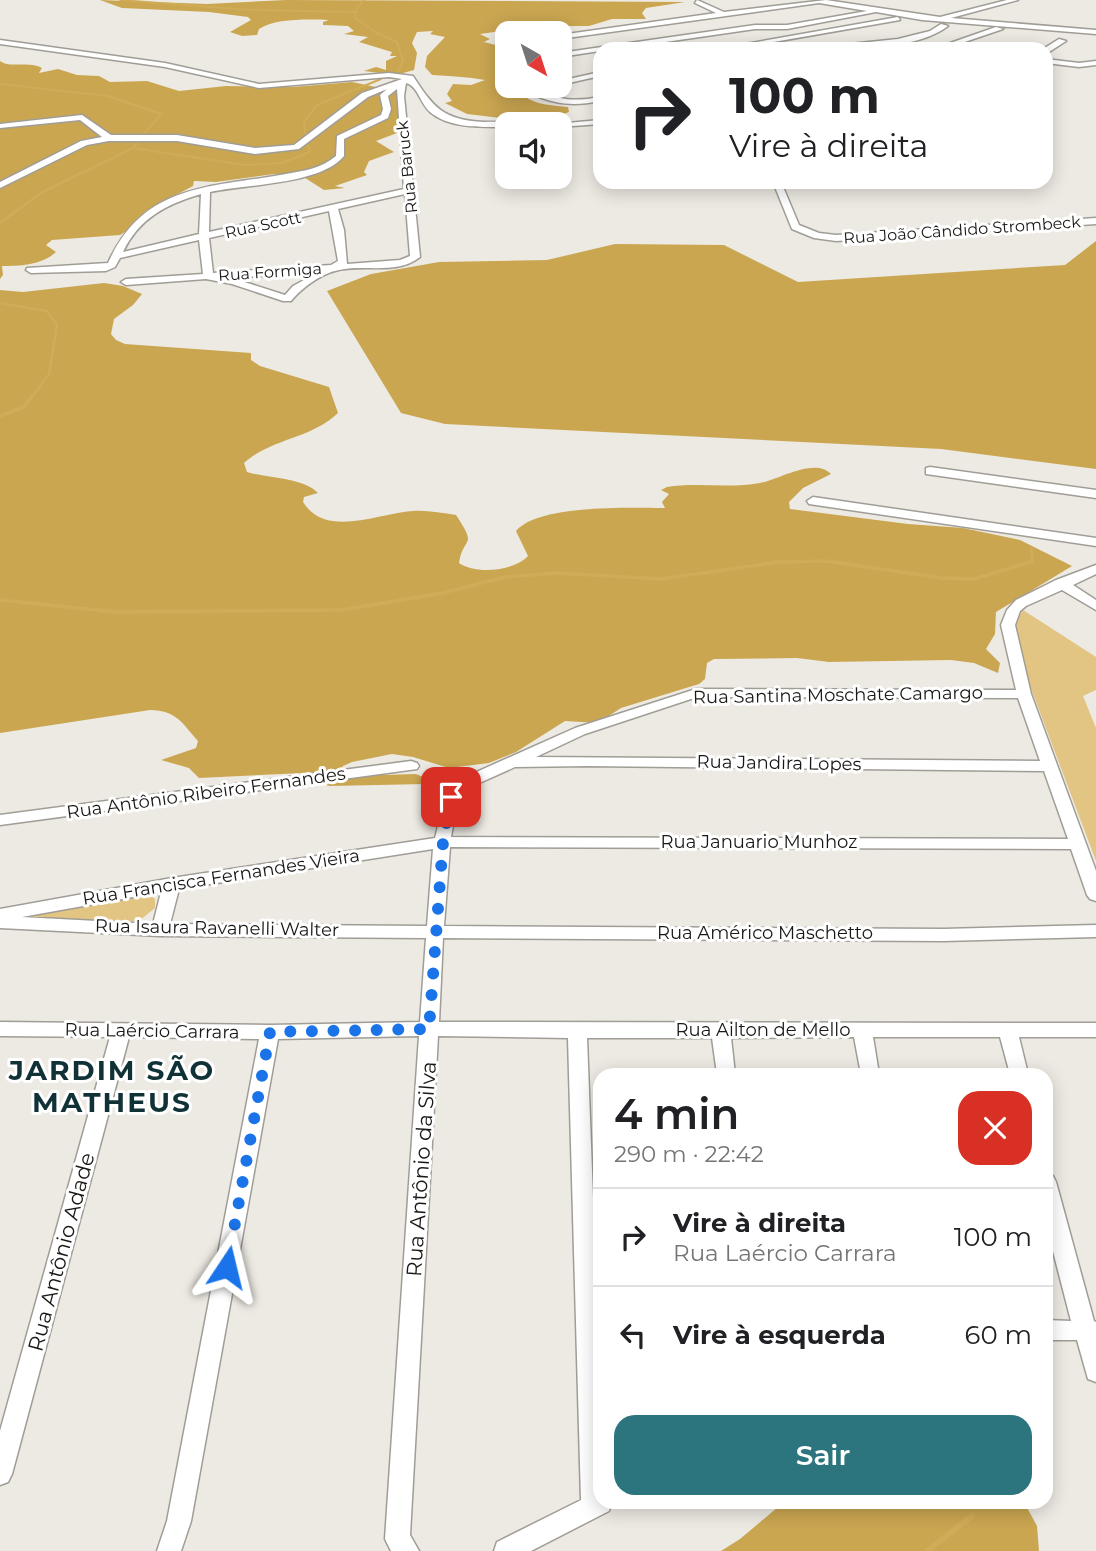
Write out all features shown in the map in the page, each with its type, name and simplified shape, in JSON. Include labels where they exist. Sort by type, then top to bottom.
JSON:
[{"type":"street","points":[[748,0],[766,9]]},
{"type":"street","points":[[937,20],[1015,0]]},
{"type":"street","points":[[572,35],[817,1],[873,12],[937,20],[1096,32]]},
{"type":"street","points":[[697,2],[723,15]]},
{"type":"street","points":[[651,42],[755,27],[787,27],[873,12]]},
{"type":"street","points":[[659,13],[689,28]]},
{"type":"street","points":[[764,42],[889,22],[903,16]]},
{"type":"street","points":[[889,22],[900,28]]},
{"type":"street","points":[[886,42],[918,36],[944,26]]},
{"type":"street","points":[[959,42],[1008,26]]},
{"type":"street","points":[[909,32],[918,36]]},
{"type":"street","points":[[1053,46],[1062,41]]},
{"type":"street","points":[[0,42],[164,65],[259,86],[389,75],[406,80],[440,115],[455,120],[495,124]]},
{"type":"street","points":[[572,53],[593,50]]},
{"type":"street","points":[[1053,62],[1079,65],[1096,63]]},
{"type":"street","points":[[572,80],[593,76]]},
{"type":"street","points":[[0,185],[84,143],[109,138],[177,138],[241,149],[286,149],[303,144],[365,95],[406,80]]},
{"type":"street","points":[[116,256],[126,237],[144,216],[169,203],[206,190],[300,174],[330,165],[340,156],[340,138],[385,116],[387,109],[384,95],[406,80]]},
{"type":"street","name":"Rua Baruck","points":[[406,80],[400,96],[410,191],[415,257],[413,260]]},
{"type":"street","points":[[548,98],[559,103],[573,104],[593,100]]},
{"type":"street","points":[[0,126],[82,117],[109,138]]},
{"type":"street","points":[[572,124],[593,123]]},
{"type":"street","name":"Rua João Cândido Strombeck","points":[[780,189],[795,227],[817,236],[890,236],[1096,221]]},
{"type":"street","points":[[206,190],[204,238],[208,277],[234,281],[287,299],[298,288],[343,262],[333,209]]},
{"type":"street","name":"Rua Scott","points":[[31,270],[106,268],[112,265],[116,256],[410,191]]},
{"type":"street","name":"Rua Formiga","points":[[126,282],[413,260]]},
{"type":"street","points":[[930,471],[1096,494]]},
{"type":"street","points":[[813,501],[1096,542]]},
{"type":"street","points":[[1074,539],[1096,548]]},
{"type":"street","points":[[1094,567],[1021,603],[1008,625],[1024,694],[1096,895]]},
{"type":"street","points":[[1060,583],[1096,606]]},
{"type":"street","name":"Rua Santina Moschate Camargo","points":[[460,786],[580,730],[696,693],[1024,694]]},
{"type":"street","points":[[580,730],[588,761]]},
{"type":"street","name":"Rua Jandira Lopes","points":[[508,763],[588,761],[1049,766]]},
{"type":"street","name":"Rua Antônio Ribeiro Fernandes","points":[[0,820],[411,766]]},
{"type":"street","name":"Rua Antônio da Silva","points":[[407,1551],[397,1539],[435,930],[443,842],[451,797],[460,786]]},
{"type":"street","name":"Rua Januario Munhoz","points":[[443,842],[1076,844]]},
{"type":"street","name":"Rua Francisca Fernandes Vieira","points":[[0,915],[172,884],[443,842]]},
{"type":"street","points":[[160,930],[172,884]]},
{"type":"street","name":"Rua Isaura Ravanelli Walter","points":[[0,922],[160,930],[435,930]]},
{"type":"street","name":"Rua Américo Maschetto","points":[[435,930],[931,934],[1096,931]]},
{"type":"street","name":"Rua Laércio Carrara","points":[[0,1029],[270,1032],[429,1029]]},
{"type":"street","name":"Rua Ailton de Mello","points":[[429,1029],[1096,1030]]},
{"type":"street","points":[[1007,1029],[1017,1068]]},
{"type":"street","points":[[721,1030],[725,1068]]},
{"type":"street","points":[[862,1030],[869,1068]]},
{"type":"street","name":"Rua Antônio Adade","points":[[0,1474],[121,1031]]},
{"type":"street","points":[[577,1031],[593,1391]]},
{"type":"street","points":[[169,1551],[179,1521],[270,1032]]},
{"type":"street","points":[[1053,1205],[1091,1331],[1096,1372]]},
{"type":"street","points":[[1053,1330],[1091,1331]]},
{"type":"street","points":[[506,1551],[593,1507]]},
{"type":"shaded area","points":[[100,0],[207,4],[286,0],[685,2],[646,8],[642,13],[646,19],[612,19],[589,26],[572,26],[572,21],[495,21],[495,32],[480,34],[490,39],[484,42],[495,45],[495,98],[528,98],[539,103],[568,107],[569,112],[495,112],[495,117],[467,114],[445,103],[452,101],[447,94],[453,84],[471,85],[485,80],[432,75],[425,67],[427,56],[445,37],[430,34],[433,31],[417,32],[412,43],[417,53],[414,70],[396,75],[364,71],[376,67],[386,70],[386,61],[397,56],[390,56],[392,52],[359,42],[368,37],[344,34],[354,31],[348,26],[323,25],[323,22],[329,20],[283,21],[266,25],[259,29],[257,35],[242,36],[230,32],[251,20],[248,17],[209,12],[122,8]]},
{"type":"shaded area","points":[[0,61],[37,66],[42,68],[39,73],[58,69],[77,75],[99,76],[110,82],[147,81],[179,91],[226,86],[293,87],[352,82],[399,92],[401,129],[376,141],[394,152],[369,161],[364,172],[367,175],[335,186],[345,188],[324,190],[302,176],[274,174],[216,182],[194,181],[193,186],[146,211],[130,229],[120,235],[52,240],[46,245],[56,252],[44,260],[30,264],[2,266],[3,275],[0,279]]},
{"type":"shaded area","points":[[1096,241],[1096,469],[941,449],[445,424],[401,413],[327,291],[371,274],[439,262],[547,260],[615,244],[724,245],[798,282],[1065,265]]},
{"type":"shaded area","points":[[104,283],[123,286],[142,294],[133,305],[114,319],[111,334],[116,340],[125,344],[251,353],[251,360],[260,366],[329,387],[338,413],[316,428],[255,455],[244,463],[247,472],[295,481],[312,488],[318,493],[304,497],[303,502],[313,513],[339,522],[418,511],[456,515],[468,537],[459,563],[466,567],[495,570],[522,561],[528,556],[516,531],[528,522],[544,516],[586,509],[665,508],[662,502],[669,494],[661,490],[667,487],[748,485],[807,468],[824,469],[831,474],[803,488],[789,502],[790,509],[963,528],[1020,540],[1072,566],[996,612],[995,634],[986,649],[1000,663],[998,673],[974,663],[951,660],[829,662],[797,658],[714,659],[707,663],[705,679],[699,684],[621,708],[598,723],[565,721],[516,752],[489,763],[449,768],[392,754],[352,762],[343,766],[342,771],[348,776],[416,774],[430,780],[431,783],[425,784],[330,786],[317,783],[303,773],[199,778],[189,768],[161,760],[196,748],[198,741],[173,715],[159,711],[150,710],[0,733],[0,290],[23,292]]},
{"type":"shaded area","points":[[1023,610],[1096,657],[1096,690],[1083,696],[1096,728],[1096,861],[1015,642],[1015,623]]},
{"type":"shaded area","points":[[151,896],[155,899],[155,908],[139,921],[16,922],[17,912]]},
{"type":"shaded area","points":[[776,1509],[1028,1509],[1037,1526],[1039,1551],[721,1551]]},
{"type":"waterway","points":[[120,0],[251,10],[356,12]]},
{"type":"waterway","points":[[364,0],[357,8],[355,18],[375,32],[397,42],[403,61],[398,72]]},
{"type":"waterway","points":[[306,137],[304,122],[317,105],[381,79]]},
{"type":"waterway","points":[[0,84],[107,96],[161,114],[144,134]]},
{"type":"waterway","points":[[133,148],[140,139]]},
{"type":"waterway","points":[[133,148],[245,165],[282,163],[310,152],[308,145]]},
{"type":"waterway","points":[[80,174],[133,148]]},
{"type":"waterway","points":[[0,223],[41,193],[83,172]]},
{"type":"waterway","points":[[0,303],[47,311],[57,325],[49,374],[31,398]]},
{"type":"waterway","points":[[0,416],[24,407],[32,396]]},
{"type":"waterway","points":[[0,600],[117,612],[342,610],[443,593],[505,577],[558,573],[661,579],[779,562],[826,561],[942,578],[974,579],[1033,561],[1031,549]]},
{"type":"waterway","points":[[927,1551],[972,1516]]},
{"type":"district","name":"JARDIM SÃO MATHEUS","points":[[112,1086]]},
{"type":"route","points":[[227,1267],[270,1032],[429,1029],[443,842],[451,797]]}]
